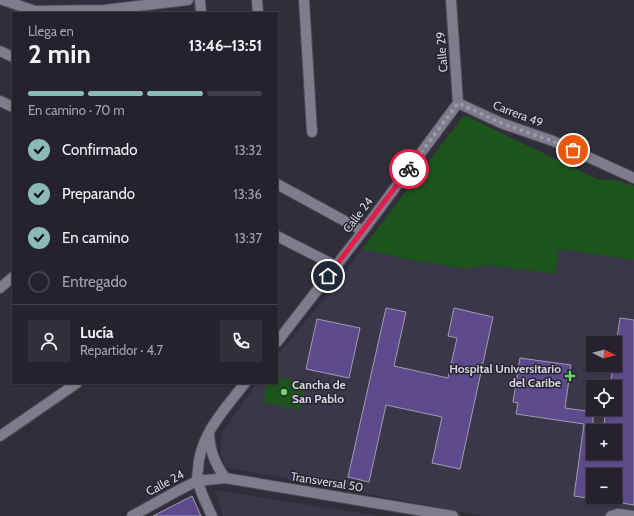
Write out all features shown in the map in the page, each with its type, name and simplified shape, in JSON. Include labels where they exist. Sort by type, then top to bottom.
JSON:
[{"type":"street","points":[[3,0],[35,11],[104,10],[188,0]]},
{"type":"street","points":[[200,0],[200,12]]},
{"type":"street","points":[[257,0],[258,12]]},
{"type":"street","points":[[304,0],[312,132]]},
{"type":"street","name":"Calle 29","points":[[451,0],[458,103]]},
{"type":"street","points":[[0,51],[12,57]]},
{"type":"street","name":"Carrera 49","points":[[458,103],[501,123],[552,141],[634,178]]},
{"type":"street","name":"Calle 24","points":[[278,341],[363,231],[458,103]]},
{"type":"street","points":[[278,185],[363,231]]},
{"type":"street","points":[[278,237],[336,266]]},
{"type":"street","points":[[0,288],[12,278]]},
{"type":"street","points":[[0,436],[76,384]]},
{"type":"street","name":"Calle 24","points":[[132,516],[180,488],[197,481],[200,452],[208,433],[244,384]]},
{"type":"street","points":[[208,433],[210,450],[225,478]]},
{"type":"street","name":"Transversal 50","points":[[197,481],[225,478],[453,516]]},
{"type":"street","points":[[197,481],[212,516]]},
{"type":"street","points":[[612,516],[618,514],[634,516]]},
{"type":"shaded area","points":[[362,249],[406,259],[468,269],[489,265],[555,274],[559,249],[634,260],[634,516],[485,516],[225,467],[221,453],[221,434],[256,384],[278,384],[278,355],[340,279]]},
{"type":"shaded area","points":[[215,490],[378,516],[223,516]]},
{"type":"green space","points":[[464,115],[599,180],[612,179],[634,186],[634,260],[559,249],[555,274],[489,265],[468,269],[406,259],[362,249]]},
{"type":"green space","name":"Cancha de San Pablo","points":[[278,377],[306,383],[300,410],[263,402],[267,384],[278,384]]},
{"type":"building","points":[[386,308],[406,312],[394,366],[448,378],[457,338],[448,336],[454,308],[493,317],[460,469],[432,463],[442,417],[386,405],[369,482],[348,477]]},
{"type":"building","points":[[620,318],[634,320],[634,505],[622,503],[622,468],[586,468],[586,498],[574,496],[584,424],[516,414],[518,403],[513,402],[520,358],[571,365],[565,408],[586,411],[586,416],[593,416],[593,424],[586,424],[586,460],[622,460],[622,424],[604,424],[605,416],[622,416],[622,380],[611,380],[612,372],[622,372],[622,336],[617,336]]},
{"type":"building","points":[[317,319],[360,328],[349,378],[306,369]]},
{"type":"building","points":[[192,496],[201,516],[153,516]]},
{"type":"way so far","points":[[409,169],[458,103],[501,123],[573,150]]},
{"type":"place","name":"Hospital Universitario del Caribe","points":[[570,376]]},
{"type":"place","name":"Cancha de San Pablo","points":[[284,392]]},
{"type":"route","points":[[328,276],[409,169]]}]
